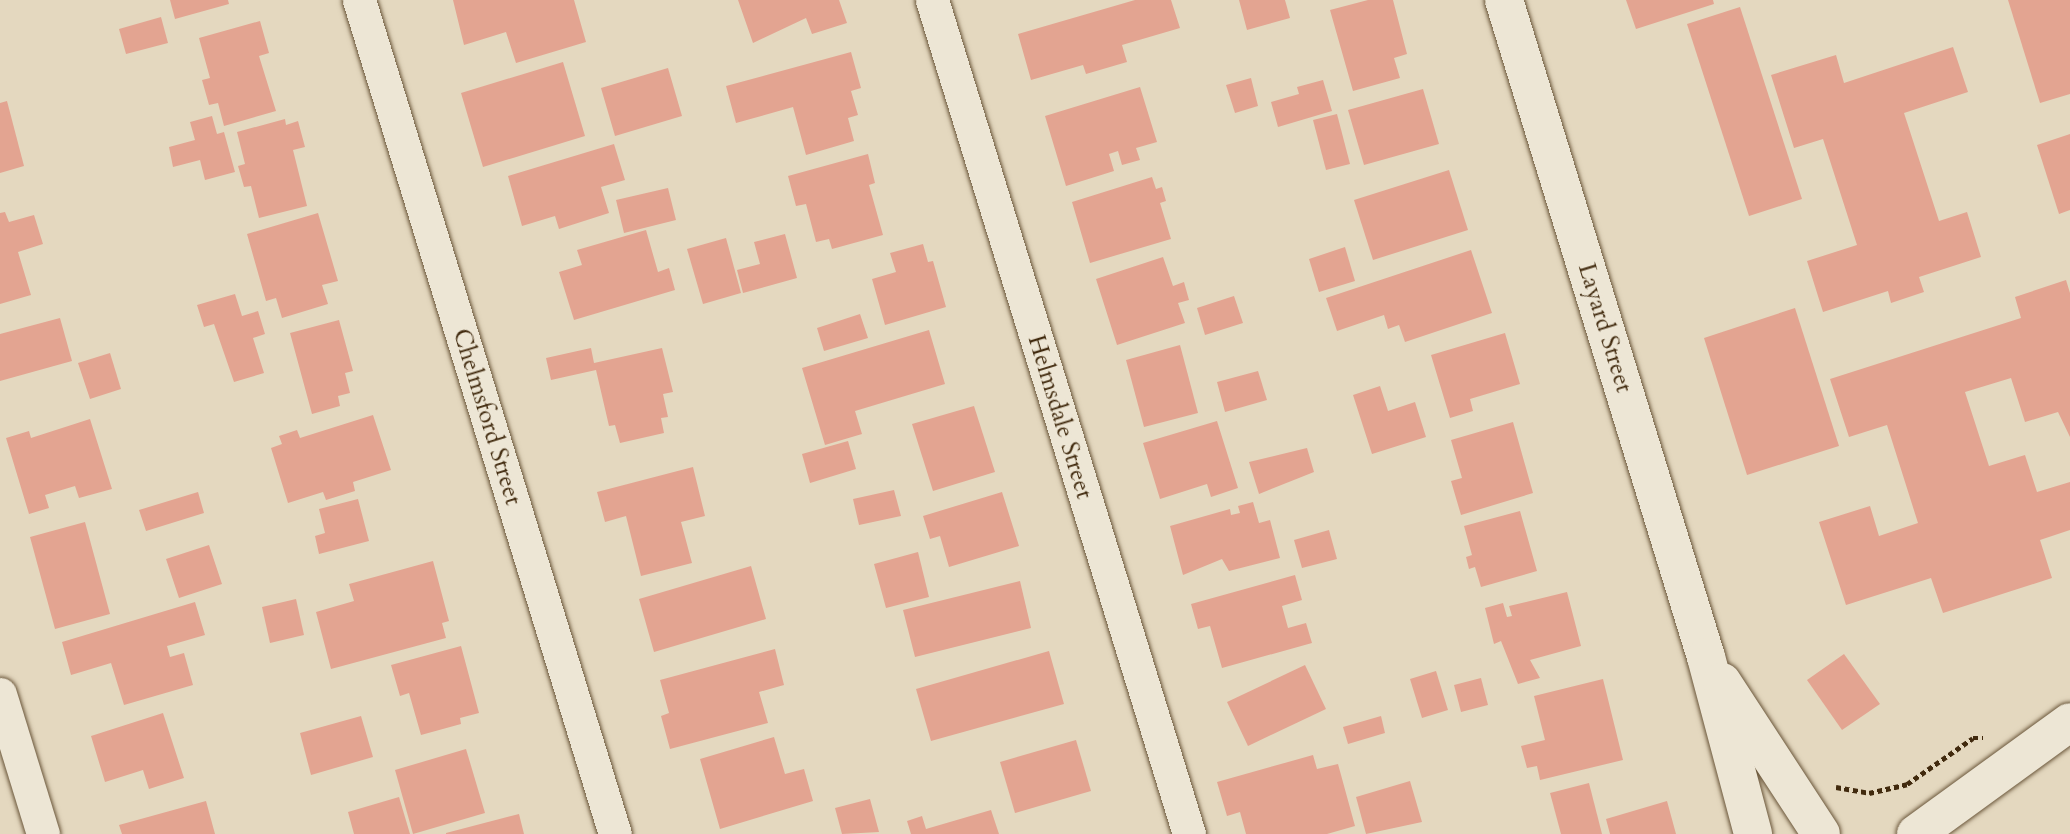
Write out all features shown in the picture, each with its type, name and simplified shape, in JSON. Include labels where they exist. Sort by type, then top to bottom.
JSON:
[{"type":"street","name":"Chelmsford Street","points":[[359,0],[615,834]]},
{"type":"street","name":"Helmsdale Street","points":[[932,0],[1189,834]]},
{"type":"street","name":"Layard Street","points":[[1504,0],[1706,657],[1753,834]]},
{"type":"street","name":"Layard Street","points":[[1706,657],[1821,834]]},
{"type":"street","points":[[0,694],[43,834]]},
{"type":"street","points":[[1916,834],[2070,722]]},
{"type":"path","points":[[1831,784],[1869,793],[1907,785],[1973,738],[1993,737]]},
{"type":"building","points":[[170,0],[228,0],[229,4],[175,19]]},
{"type":"building","points":[[453,0],[574,0],[586,42],[516,63],[506,32],[464,45]]},
{"type":"building","points":[[738,0],[839,0],[847,23],[812,34],[806,18],[753,43]]},
{"type":"building","points":[[1135,0],[1171,0],[1180,28],[1122,45],[1127,62],[1086,74],[1083,65],[1031,80],[1018,34]]},
{"type":"building","points":[[1239,0],[1285,0],[1290,18],[1247,30]]},
{"type":"building","points":[[1368,0],[1393,0],[1407,54],[1394,58],[1400,78],[1353,91],[1330,10]]},
{"type":"building","points":[[1626,0],[1713,0],[1714,4],[1636,29]]},
{"type":"building","points":[[2008,0],[2070,0],[2070,94],[2040,103]]},
{"type":"building","points":[[1740,7],[1802,199],[1749,216],[1687,24]]},
{"type":"building","points":[[161,17],[168,43],[126,54],[119,29]]},
{"type":"building","points":[[260,21],[269,53],[259,56],[276,111],[224,126],[218,103],[209,105],[202,80],[210,78],[199,38]]},
{"type":"building","points":[[1953,47],[1968,92],[1904,113],[1939,221],[1967,212],[1981,257],[1919,277],[1924,292],[1891,303],[1888,291],[1823,312],[1807,261],[1857,245],[1823,139],[1794,148],[1771,75],[1836,55],[1844,83]]},
{"type":"building","points":[[851,52],[861,88],[851,91],[858,115],[848,118],[854,141],[806,155],[793,107],[736,123],[726,86]]},
{"type":"building","points":[[563,62],[585,136],[483,167],[461,93]]},
{"type":"building","points":[[668,68],[682,116],[615,136],[601,88]]},
{"type":"building","points":[[1251,78],[1258,106],[1235,113],[1226,85]]},
{"type":"building","points":[[1323,80],[1332,111],[1278,127],[1271,102],[1299,94],[1297,87]]},
{"type":"building","points":[[1140,87],[1157,142],[1136,148],[1140,160],[1122,165],[1118,151],[1109,154],[1114,171],[1066,186],[1045,116]]},
{"type":"building","points":[[1423,89],[1439,144],[1364,165],[1348,110]]},
{"type":"building","points":[[7,101],[24,166],[0,173],[0,103]]},
{"type":"building","points":[[1337,114],[1350,164],[1326,170],[1313,120]]},
{"type":"building","points":[[212,116],[217,134],[224,132],[235,172],[205,180],[200,160],[173,167],[169,147],[195,140],[190,122]]},
{"type":"building","points":[[285,119],[286,125],[298,121],[305,147],[293,150],[307,206],[259,218],[251,186],[244,187],[238,166],[245,164],[237,132]]},
{"type":"building","points":[[2070,134],[2070,210],[2059,214],[2037,145]]},
{"type":"building","points":[[614,144],[625,180],[601,187],[609,213],[559,229],[555,216],[522,226],[508,176]]},
{"type":"building","points":[[868,154],[875,183],[869,185],[883,235],[832,249],[829,239],[816,242],[806,204],[796,206],[788,176]]},
{"type":"building","points":[[1449,170],[1468,230],[1373,260],[1354,200]]},
{"type":"building","points":[[1152,177],[1156,189],[1162,187],[1166,201],[1160,203],[1171,239],[1090,263],[1072,202]]},
{"type":"building","points":[[668,188],[676,220],[624,233],[616,200]]},
{"type":"building","points":[[5,212],[9,222],[34,215],[43,244],[18,252],[31,295],[0,304],[0,213]]},
{"type":"building","points":[[318,213],[338,281],[322,285],[328,304],[282,318],[276,298],[266,301],[247,234]]},
{"type":"building","points":[[646,230],[658,272],[669,268],[675,290],[574,320],[559,272],[582,265],[577,250]]},
{"type":"building","points":[[785,234],[797,278],[743,293],[737,270],[760,264],[754,242]]},
{"type":"building","points":[[726,238],[741,293],[703,304],[687,249]]},
{"type":"building","points":[[923,244],[928,262],[933,261],[946,307],[885,325],[872,279],[896,272],[890,253]]},
{"type":"building","points":[[1345,247],[1355,281],[1319,292],[1309,259]]},
{"type":"building","points":[[1471,250],[1492,313],[1405,342],[1399,325],[1388,329],[1384,315],[1337,331],[1326,298]]},
{"type":"building","points":[[1163,257],[1173,286],[1184,282],[1189,300],[1178,303],[1185,323],[1117,345],[1096,279]]},
{"type":"building","points":[[2066,280],[2070,293],[2070,437],[2058,412],[2025,422],[2011,378],[1965,392],[1989,466],[2025,455],[2037,492],[2070,482],[2070,530],[2040,540],[2052,578],[1943,613],[1931,578],[1846,605],[1819,522],[1870,506],[1879,536],[1918,523],[1887,425],[1849,437],[1830,379],[2021,318],[2015,297]]},
{"type":"building","points":[[235,294],[242,316],[258,311],[265,334],[253,338],[264,373],[234,382],[214,324],[204,327],[197,305]]},
{"type":"building","points":[[1234,296],[1243,323],[1205,335],[1197,308]]},
{"type":"building","points":[[1795,308],[1839,446],[1747,475],[1704,338]]},
{"type":"building","points":[[860,314],[868,338],[824,351],[817,328]]},
{"type":"building","points":[[60,318],[72,361],[0,381],[0,334]]},
{"type":"building","points":[[339,320],[353,371],[345,373],[350,393],[338,396],[340,406],[312,414],[290,333]]},
{"type":"building","points":[[929,330],[945,384],[855,411],[862,434],[825,445],[802,368]]},
{"type":"building","points":[[1505,333],[1520,384],[1470,399],[1473,411],[1450,418],[1431,355]]},
{"type":"building","points":[[1180,345],[1198,413],[1144,427],[1126,360]]},
{"type":"building","points":[[591,348],[594,363],[662,348],[673,392],[663,394],[668,417],[661,418],[664,433],[620,443],[615,425],[609,426],[596,370],[551,380],[546,358]]},
{"type":"building","points":[[110,353],[121,389],[90,399],[78,363]]},
{"type":"building","points":[[1258,371],[1267,400],[1225,412],[1217,382]]},
{"type":"building","points":[[1380,386],[1388,411],[1415,402],[1426,437],[1372,454],[1353,395]]},
{"type":"building","points":[[974,406],[995,472],[933,491],[912,424]]},
{"type":"building","points":[[373,415],[391,470],[353,482],[355,491],[326,500],[323,492],[288,503],[271,448],[282,444],[279,436],[297,430],[300,438]]},
{"type":"building","points":[[90,419],[112,489],[79,498],[75,486],[45,495],[49,508],[29,514],[6,438],[29,431],[31,438]]},
{"type":"building","points":[[1217,421],[1238,488],[1211,497],[1207,484],[1160,499],[1143,443]]},
{"type":"building","points":[[1513,422],[1533,493],[1461,515],[1451,481],[1462,478],[1451,440]]},
{"type":"building","points":[[848,441],[856,469],[810,483],[802,454]]},
{"type":"building","points":[[1307,448],[1314,472],[1259,494],[1249,462]]},
{"type":"building","points":[[693,467],[705,516],[681,522],[692,563],[641,576],[626,516],[605,522],[597,492]]},
{"type":"building","points":[[894,490],[901,516],[859,525],[853,499]]},
{"type":"building","points":[[198,492],[204,513],[146,531],[139,510]]},
{"type":"building","points":[[1002,492],[1019,546],[949,567],[940,536],[930,539],[923,516]]},
{"type":"building","points":[[358,499],[369,541],[319,554],[315,536],[325,533],[319,509]]},
{"type":"building","points":[[1253,502],[1259,523],[1270,520],[1280,558],[1229,571],[1222,559],[1183,575],[1170,526],[1230,509],[1231,515],[1240,513],[1238,506]]},
{"type":"building","points":[[1520,511],[1537,571],[1481,587],[1475,567],[1469,569],[1466,557],[1472,555],[1464,526]]},
{"type":"building","points":[[85,522],[110,614],[55,629],[30,537]]},
{"type":"building","points":[[1329,530],[1337,559],[1302,568],[1294,540]]},
{"type":"building","points":[[209,545],[222,584],[179,598],[166,559]]},
{"type":"building","points":[[918,552],[929,597],[886,608],[874,564]]},
{"type":"building","points":[[433,561],[449,621],[442,623],[446,638],[331,669],[316,612],[354,601],[349,584]]},
{"type":"building","points":[[751,566],[766,619],[654,652],[639,599]]},
{"type":"building","points":[[1295,575],[1302,600],[1282,606],[1288,628],[1306,623],[1312,643],[1222,668],[1210,626],[1198,629],[1191,604]]},
{"type":"building","points":[[1020,581],[1031,628],[915,657],[903,610]]},
{"type":"building","points":[[1567,592],[1581,646],[1530,660],[1540,678],[1518,684],[1501,641],[1494,644],[1485,608],[1503,603],[1507,617],[1512,616],[1509,606]]},
{"type":"building","points":[[296,599],[304,635],[270,643],[262,607]]},
{"type":"building","points":[[195,602],[205,635],[167,646],[170,657],[184,653],[193,685],[124,705],[111,663],[71,675],[62,642]]},
{"type":"building","points":[[461,646],[479,713],[460,718],[461,724],[421,735],[409,693],[400,696],[391,665]]},
{"type":"building","points":[[775,649],[784,685],[759,692],[768,723],[670,749],[661,716],[669,713],[660,680]]},
{"type":"building","points":[[1049,651],[1064,704],[931,741],[916,689]]},
{"type":"building","points":[[1844,654],[1880,704],[1842,730],[1807,680]]},
{"type":"building","points":[[1305,665],[1326,709],[1248,746],[1227,702]]},
{"type":"building","points":[[1436,671],[1448,710],[1422,718],[1410,679]]},
{"type":"building","points":[[1481,678],[1488,705],[1461,712],[1454,685]]},
{"type":"building","points":[[1603,679],[1623,760],[1540,780],[1537,766],[1527,768],[1521,746],[1545,740],[1534,696]]},
{"type":"building","points":[[163,713],[184,778],[149,789],[143,770],[105,782],[91,736]]},
{"type":"building","points":[[361,716],[373,757],[311,775],[300,733]]},
{"type":"building","points":[[1381,716],[1385,733],[1348,744],[1343,727]]},
{"type":"building","points":[[774,737],[785,774],[804,769],[813,801],[720,829],[700,759]]},
{"type":"building","points":[[1076,740],[1091,791],[1015,813],[1000,762]]},
{"type":"building","points":[[466,749],[485,813],[413,834],[395,770]]},
{"type":"building","points":[[1313,755],[1317,769],[1338,764],[1355,826],[1327,834],[1246,834],[1240,812],[1227,816],[1217,782]]},
{"type":"building","points":[[1410,781],[1422,822],[1366,834],[1356,797]]},
{"type":"building","points":[[1589,783],[1602,834],[1561,834],[1550,793]]},
{"type":"building","points":[[399,797],[410,834],[354,834],[348,812]]},
{"type":"building","points":[[870,799],[879,832],[842,834],[835,808]]},
{"type":"building","points":[[206,801],[215,834],[122,834],[119,825]]},
{"type":"building","points":[[1667,801],[1676,834],[1610,834],[1606,819]]},
{"type":"building","points":[[991,810],[999,834],[911,834],[907,821],[922,816],[926,829]]},
{"type":"building","points":[[519,814],[524,834],[446,834],[446,833]]}]
